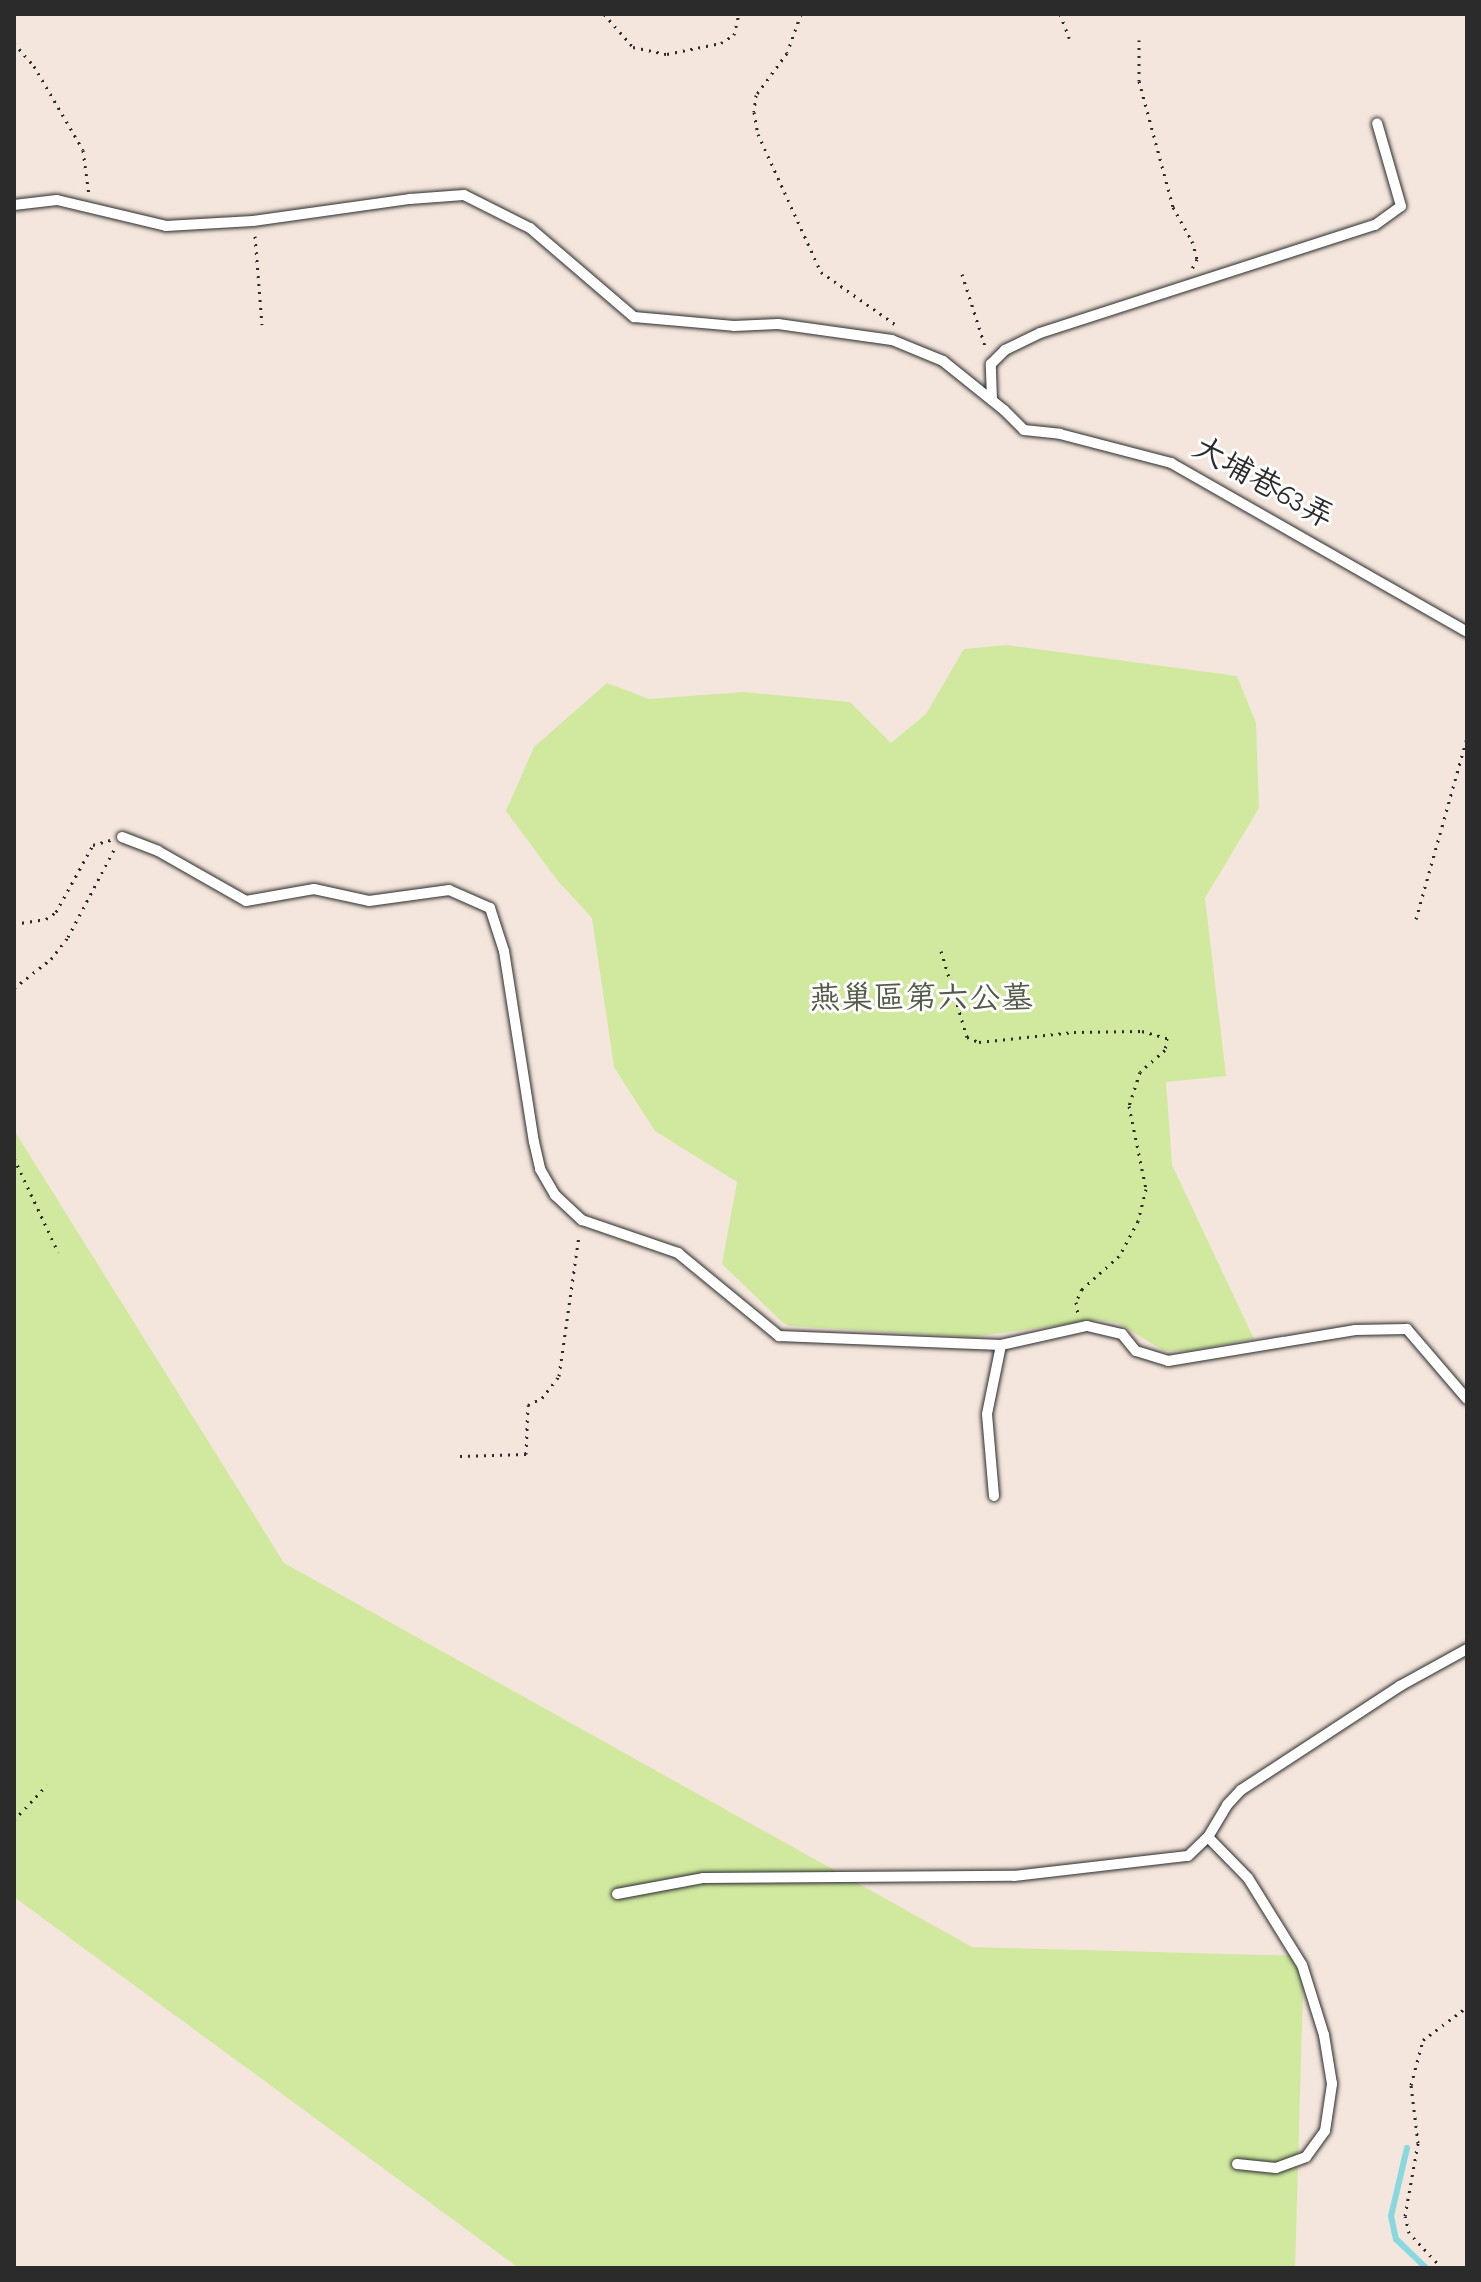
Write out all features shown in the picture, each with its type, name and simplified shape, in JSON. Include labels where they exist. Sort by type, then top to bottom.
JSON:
[{"type":"lane","points":[[992,400],[991,364],[1005,350],[1040,333],[1375,225],[1401,206],[1377,123]]},
{"type":"lane","name":"大埔巷63弄","points":[[14,205],[57,200],[166,226],[253,221],[410,199],[464,195],[530,228],[634,317],[734,326],[778,324],[892,340],[943,361],[1024,430],[1060,434],[1171,463],[1467,632]]},
{"type":"lane","points":[[122,837],[158,851],[246,901],[314,889],[369,901],[449,890],[490,908],[504,951],[540,1169],[555,1195],[582,1220],[678,1253],[779,1336],[1001,1345],[1087,1326],[1122,1334],[1136,1351],[1168,1361],[1355,1330],[1407,1329],[1467,1399]]},
{"type":"lane","points":[[994,1496],[987,1414],[1001,1345]]},
{"type":"lane","points":[[617,1894],[703,1878],[1014,1876],[1188,1856],[1208,1837],[1227,1805],[1241,1790],[1400,1686],[1467,1649]]},
{"type":"lane","points":[[1208,1837],[1248,1878],[1302,1965],[1324,2035],[1332,2084],[1325,2131],[1306,2157],[1276,2168],[1237,2164]]},
{"type":"path","points":[[604,14],[633,47],[667,54],[721,43],[734,35],[739,14]]},
{"type":"path","points":[[801,14],[787,53],[756,95],[758,134],[821,272],[896,326]]},
{"type":"path","points":[[1060,14],[1069,38]]},
{"type":"path","points":[[1139,40],[1139,81],[1173,207],[1184,222],[1197,259],[1184,287]]},
{"type":"path","points":[[14,43],[34,66],[83,150],[90,206]]},
{"type":"path","points":[[253,221],[262,325]]},
{"type":"path","points":[[962,274],[991,364]]},
{"type":"path","points":[[1416,919],[1467,737]]},
{"type":"path","points":[[14,924],[37,921],[56,912],[93,845],[122,837]]},
{"type":"path","points":[[14,988],[51,959],[68,937],[122,837]]},
{"type":"path","points":[[941,951],[967,1037],[979,1042],[1074,1032],[1142,1031],[1167,1038],[1165,1050],[1140,1072],[1129,1106],[1146,1189],[1138,1221],[1119,1256],[1082,1289],[1076,1302],[1078,1328]]},
{"type":"path","points":[[14,1059],[14,1073]]},
{"type":"path","points":[[14,1158],[58,1252]]},
{"type":"path","points":[[460,1456],[526,1454],[528,1405],[542,1398],[559,1376],[582,1220]]},
{"type":"path","points":[[14,1820],[47,1785]]},
{"type":"path","points":[[1442,2268],[1409,2233],[1405,2216],[1418,2143],[1411,2085],[1423,2040],[1467,2007]]},
{"type":"green space","name":"燕巢區第六公墓","points":[[1007,645],[1237,676],[1256,723],[1259,808],[1205,898],[1226,1076],[1166,1082],[1172,1165],[1254,1339],[1188,1351],[1164,1351],[1118,1323],[1098,1320],[971,1337],[789,1326],[781,1321],[722,1264],[737,1182],[655,1131],[614,1067],[592,918],[557,880],[506,811],[534,747],[607,683],[649,699],[744,692],[850,702],[891,743],[926,714],[964,649]]},
{"type":"green space","points":[[14,1130],[284,1563],[972,1947],[1304,1956],[1295,2268],[519,2268],[14,1897]]},
{"type":"waterway","points":[[1407,2148],[1391,2216],[1396,2239],[1426,2268]]}]
